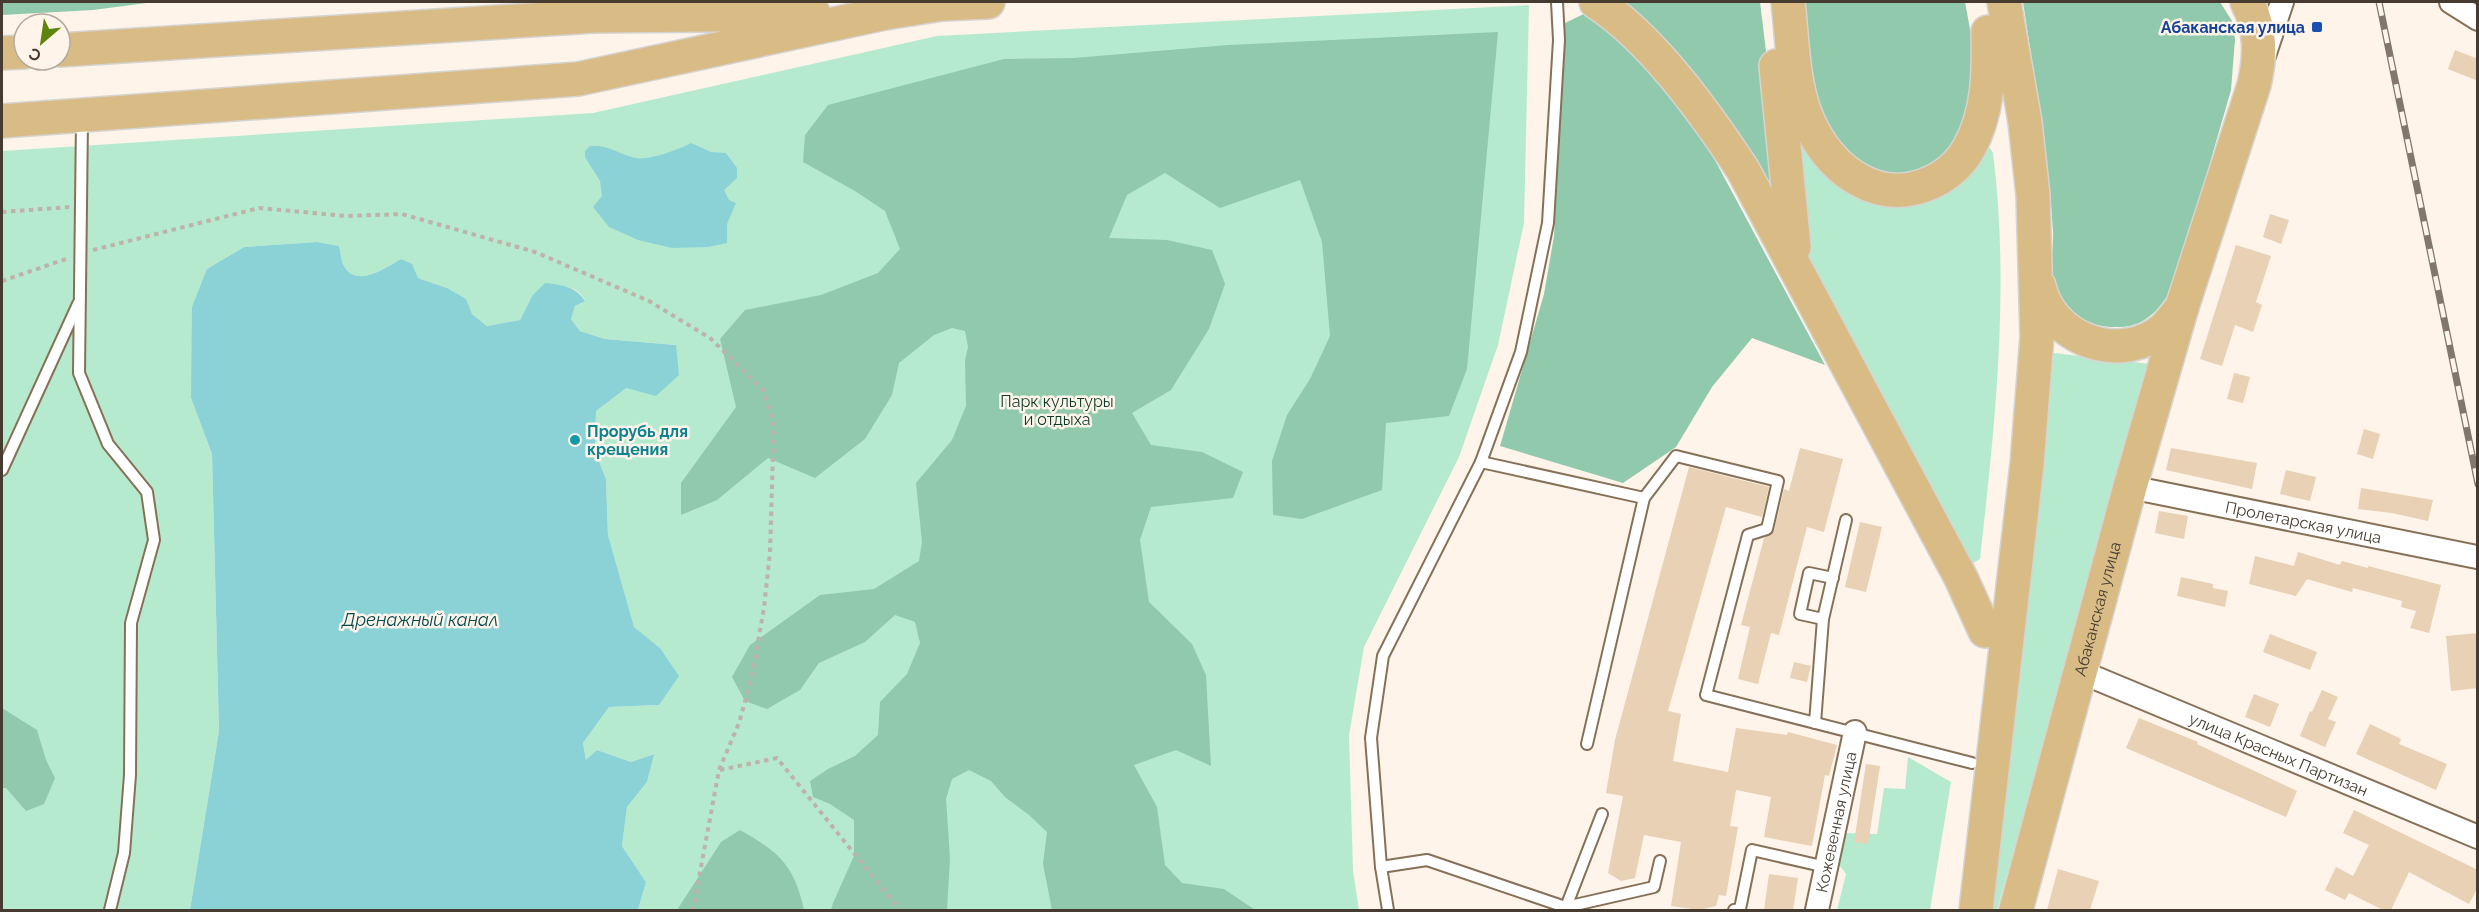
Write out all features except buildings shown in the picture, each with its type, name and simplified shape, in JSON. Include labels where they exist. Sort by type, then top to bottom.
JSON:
[{"type":"main road","points":[[72,49],[594,16],[988,2]]},
{"type":"main road","points":[[1596,2],[1629,28],[1674,77],[1709,120],[1759,196],[1960,578],[1985,632]]},
{"type":"main road","points":[[1770,2],[1791,226],[1799,267],[1808,289]]},
{"type":"main road","points":[[1788,2],[1798,82],[1806,117],[1813,131],[1831,157],[1854,178],[1864,184],[1884,190],[1905,190],[1930,183],[1952,170],[1961,160],[1976,133],[1985,102],[1989,62],[1985,17]]},
{"type":"main road","points":[[1976,910],[2027,464],[2037,337],[2033,195],[2025,122],[2004,2]]},
{"type":"main road","name":"Абаканская улица","points":[[2016,910],[2130,487],[2182,307],[2248,109],[2259,64],[2260,44],[2256,24],[2247,2]]},
{"type":"main road","points":[[2,121],[578,79],[884,7]]},
{"type":"main road","points":[[1956,910],[2004,463],[2015,336],[2011,194],[2003,123],[1985,17]]},
{"type":"main road","points":[[2037,275],[2041,294],[2054,318],[2077,336],[2103,345],[2131,344],[2157,334],[2171,323],[2182,307]]},
{"type":"street","points":[[2248,109],[2282,2]]},
{"type":"street","points":[[2451,2],[2478,19]]},
{"type":"street","name":"Пролетарская улица","points":[[2130,487],[2477,557]]},
{"type":"street","name":"улица Красных Партизан","points":[[2081,672],[2478,837]]},
{"type":"street","name":"Кожевенная улица","points":[[1817,910],[1855,732]]},
{"type":"lane","points":[[1388,910],[1381,867],[1371,738],[1383,656],[1481,462],[1521,352],[1548,223],[1559,40],[1557,2]]},
{"type":"lane","points":[[82,116],[79,373],[108,444],[147,492],[154,540],[131,623],[130,775],[124,853],[111,910]]},
{"type":"lane","points":[[2,470],[79,301]]},
{"type":"lane","points":[[1587,744],[1644,498],[1676,456],[1778,481],[1767,529],[1748,536],[1706,695],[1972,763]]},
{"type":"lane","points":[[1481,462],[1644,498]]},
{"type":"lane","points":[[1815,723],[1823,619],[1846,520]]},
{"type":"lane","points":[[1823,619],[1800,614],[1809,573],[1833,578]]},
{"type":"lane","points":[[1566,907],[1602,814]]},
{"type":"lane","points":[[1734,910],[1740,909],[1752,850],[1826,867]]},
{"type":"lane","points":[[1381,867],[1427,860],[1577,910]]},
{"type":"lane","points":[[1566,907],[1654,887],[1660,861]]},
{"type":"path","points":[[2,212],[82,206]]},
{"type":"path","points":[[2,281],[80,254],[258,208],[346,216],[402,214],[535,252],[649,301],[710,338],[763,390],[774,422],[770,552],[764,608],[752,676],[739,723],[719,770],[693,910]]},
{"type":"path","points":[[719,770],[777,758],[900,910]]},
{"type":"green space","points":[[2,2],[154,2],[93,10],[12,12],[12,14],[2,15]]},
{"type":"green space","points":[[1620,2],[1760,2],[1773,109],[1772,186],[1761,188]]},
{"type":"green space","points":[[1801,2],[1965,2],[1975,56],[1975,99],[1957,147],[1930,172],[1891,181],[1841,153],[1812,100]]},
{"type":"green space","points":[[2023,2],[2220,2],[2232,21],[2235,39],[2231,90],[2177,277],[2162,304],[2148,318],[2139,323],[2130,326],[2108,327],[2090,323],[2074,314],[2055,291],[2051,278],[2053,232],[2048,174]]},
{"type":"green space","name":"Парк культуры и отдыха","points":[[1529,5],[1524,223],[1498,345],[1459,457],[1364,647],[1349,735],[1353,871],[1359,910],[638,910],[646,882],[622,846],[627,807],[647,782],[653,754],[631,762],[597,750],[586,761],[583,743],[609,707],[659,705],[660,648],[634,628],[608,535],[606,479],[595,451],[596,411],[676,345],[605,339],[580,331],[571,319],[575,306],[585,300],[580,293],[567,287],[532,296],[520,320],[487,326],[447,288],[418,278],[401,259],[379,271],[356,276],[344,266],[339,246],[317,242],[244,247],[207,269],[191,398],[212,454],[219,731],[190,910],[2,910],[2,151],[593,113],[937,36]]},
{"type":"green space","points":[[1592,10],[1642,64],[1703,138],[1825,365],[1752,338],[1712,387],[1676,447],[1623,483],[1500,446],[1544,294],[1554,236],[1565,23]]},
{"type":"green space","points":[[1498,32],[1467,369],[1449,416],[1386,423],[1382,490],[1302,519],[1273,515],[1272,461],[1287,415],[1310,379],[1330,336],[1322,242],[1300,180],[1220,208],[1165,173],[1127,195],[1109,238],[1167,240],[1212,250],[1225,284],[1209,329],[1171,390],[1132,413],[1151,445],[1202,452],[1243,472],[1233,498],[1151,507],[1140,540],[1149,602],[1192,644],[1206,675],[1211,766],[1176,750],[1134,765],[1157,807],[1165,865],[1182,883],[1224,889],[1255,910],[1052,910],[1043,864],[1047,832],[1005,797],[991,781],[969,770],[952,779],[946,799],[950,858],[947,910],[831,910],[854,856],[854,820],[830,804],[813,797],[810,781],[855,756],[878,735],[880,702],[907,674],[920,643],[915,622],[895,615],[865,642],[819,663],[800,690],[767,709],[745,701],[732,677],[750,645],[820,595],[874,589],[919,561],[922,542],[916,483],[952,440],[966,406],[965,360],[968,347],[965,331],[952,328],[934,335],[899,363],[892,395],[865,439],[815,478],[768,458],[717,500],[681,515],[681,483],[736,407],[720,339],[745,310],[821,295],[878,273],[900,249],[885,211],[803,162],[805,135],[828,105],[1004,59],[1074,58],[1228,45]]},
{"type":"green space","points":[[1792,95],[1984,145],[1993,153],[2000,255],[1999,356],[1980,559],[1965,568],[1805,252]]},
{"type":"green space","points":[[2045,352],[2150,364],[1997,910],[1986,910]]},
{"type":"green space","points":[[2,708],[37,730],[46,760],[55,778],[44,804],[26,811],[6,788],[2,788]]},
{"type":"green space","points":[[1908,757],[1951,782],[1930,910],[1837,910],[1846,874],[1833,857],[1841,833],[1877,834],[1884,788],[1905,789]]},
{"type":"green space","points":[[740,830],[765,845],[783,861],[795,882],[804,910],[677,910],[721,842]]},
{"type":"water","points":[[691,143],[711,152],[726,153],[737,168],[737,178],[724,190],[729,200],[736,203],[727,224],[727,243],[708,247],[672,248],[638,240],[609,227],[593,207],[602,196],[600,181],[585,157],[585,151],[590,146],[597,146],[636,158],[648,158]]},
{"type":"water","name":"Дренажный канал","points":[[317,242],[339,246],[344,266],[356,276],[380,271],[401,259],[412,264],[418,278],[447,288],[466,299],[472,314],[487,326],[520,320],[532,296],[545,283],[573,289],[585,301],[575,306],[571,319],[580,331],[605,339],[676,345],[679,375],[656,396],[626,388],[596,411],[595,451],[606,479],[608,535],[634,627],[660,648],[679,676],[659,705],[609,707],[583,743],[586,760],[597,750],[631,762],[654,754],[647,782],[627,807],[622,846],[646,882],[638,910],[190,910],[219,731],[212,454],[191,398],[192,307],[207,269],[244,247]]},
{"type":"railway","points":[[2379,2],[2478,484]]},
{"type":"place","name":"Абаканская улица","points":[[2317,27]]},
{"type":"place","name":"Прорубь для крещения","points":[[575,440]]}]
